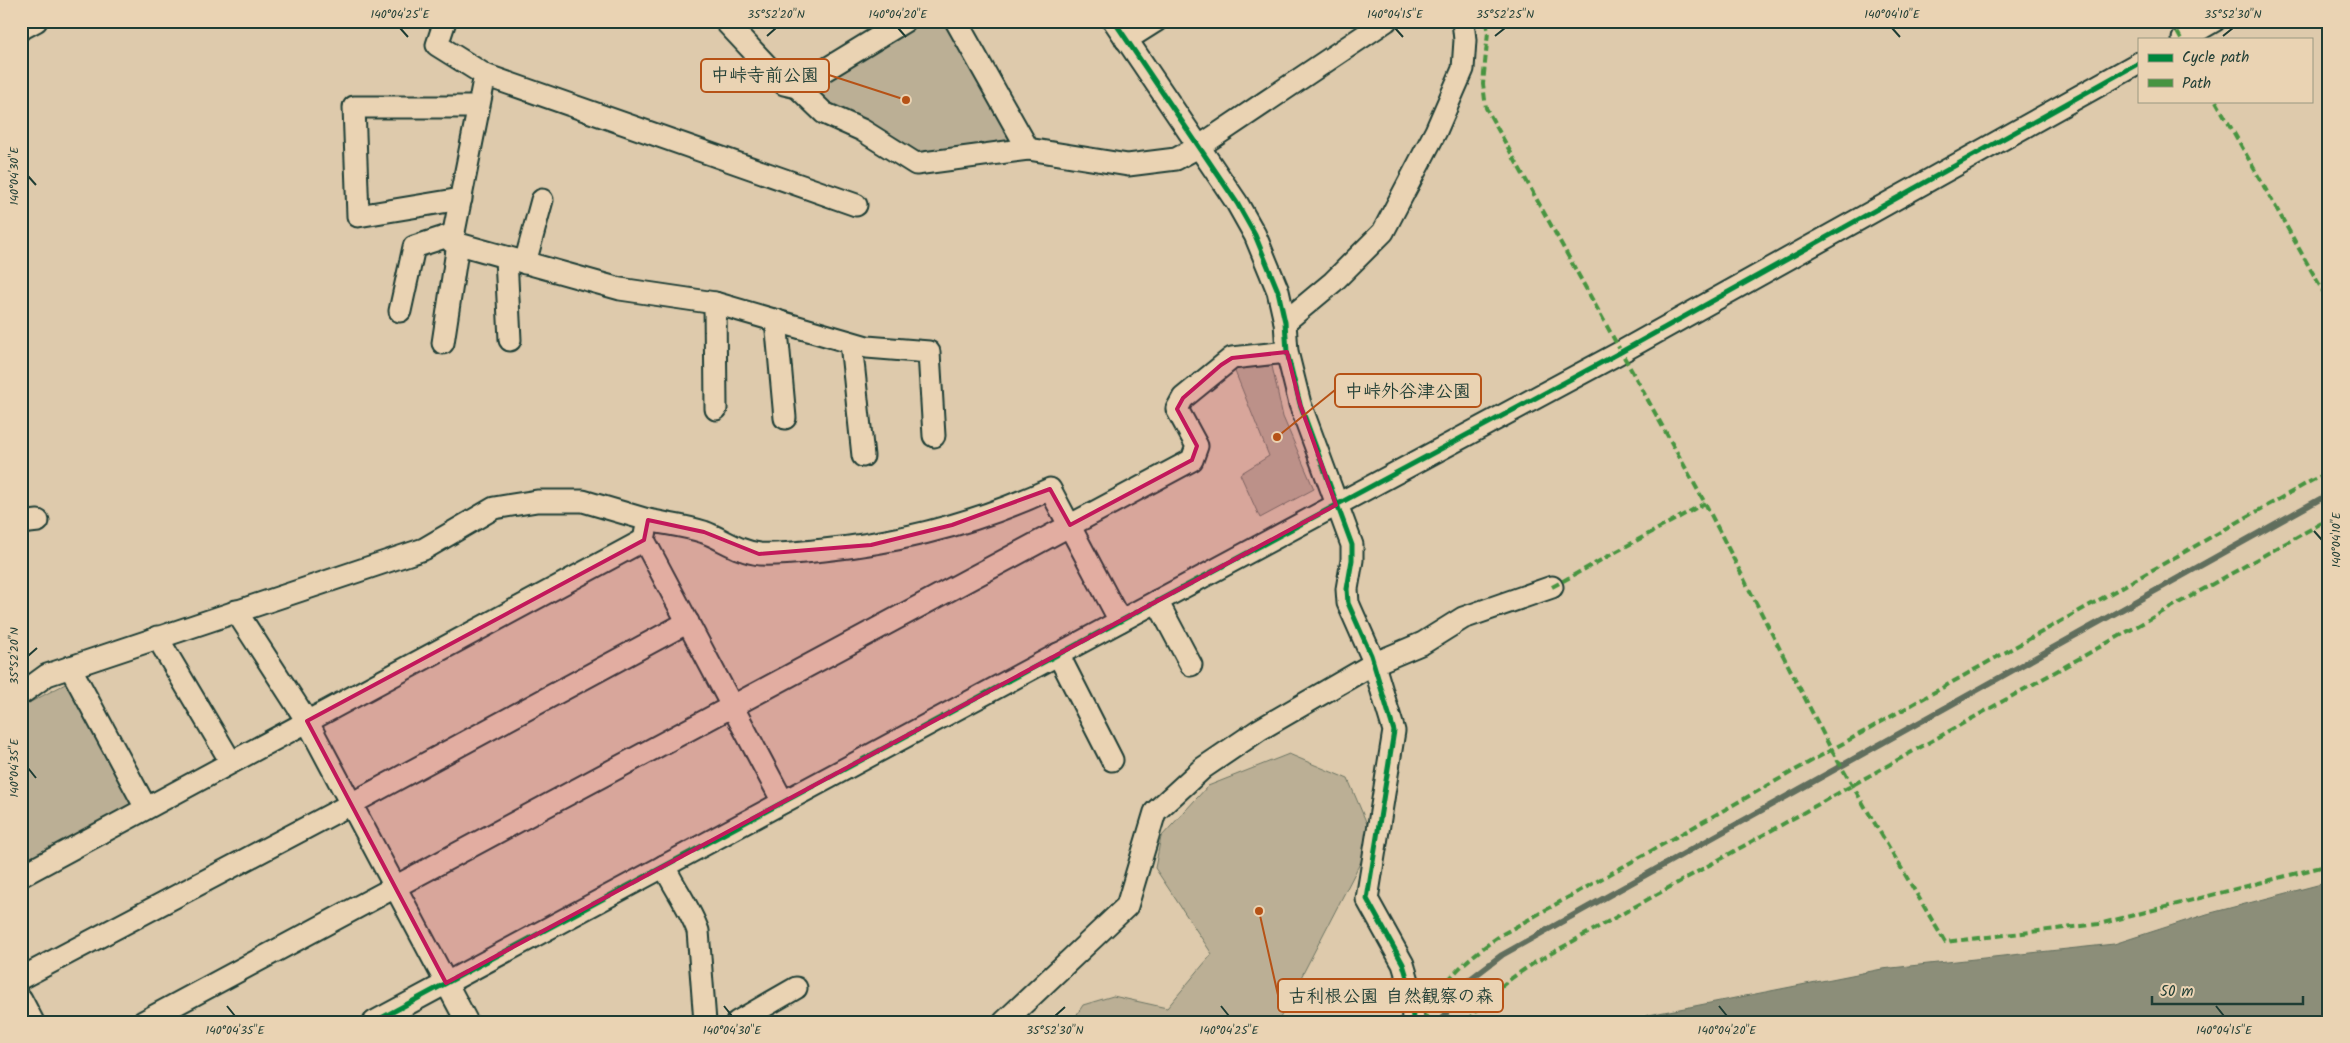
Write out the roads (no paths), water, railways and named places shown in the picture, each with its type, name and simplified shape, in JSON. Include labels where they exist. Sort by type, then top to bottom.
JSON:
[{"type":"street","points":[[21,29],[36,21]]},
{"type":"street","points":[[445,21],[437,45],[485,75],[856,205]]},
{"type":"street","points":[[725,21],[784,84],[797,87],[824,113],[862,130],[916,164],[1028,149],[1128,165],[1176,159],[1200,146],[1386,21]]},
{"type":"street","points":[[797,87],[905,21]]},
{"type":"street","points":[[956,21],[1028,149]]},
{"type":"street","points":[[1114,21],[1200,146],[1255,235],[1278,291],[1285,322],[1287,352],[1300,404],[1352,545],[1352,560],[1347,589],[1348,603],[1373,664],[1394,731],[1367,899],[1403,964],[1412,994],[1413,1022]]},
{"type":"street","points":[[1126,40],[1156,21]]},
{"type":"street","points":[[1285,322],[1334,282],[1383,232],[1436,131],[1463,70],[1465,40],[1463,21]]},
{"type":"street","points":[[2185,38],[2214,21]]},
{"type":"street","points":[[374,1022],[1621,352],[2138,65]]},
{"type":"street","points":[[443,344],[461,199],[485,75]]},
{"type":"street","points":[[461,199],[358,216],[354,106],[478,107]]},
{"type":"street","points":[[510,340],[516,261],[542,200]]},
{"type":"street","points":[[400,311],[414,247],[456,239],[516,261],[620,289],[715,303],[867,347],[929,352],[934,436]]},
{"type":"street","points":[[715,303],[716,409]]},
{"type":"street","points":[[776,320],[784,418]]},
{"type":"street","points":[[851,343],[863,456]]},
{"type":"street","points":[[143,1022],[1192,460],[1197,446],[1177,409],[1183,398],[1232,358],[1287,352]]},
{"type":"street","points":[[21,694],[47,675],[424,549],[494,508],[538,501],[583,501],[646,530],[704,532],[735,547],[759,554],[792,553],[871,545],[952,525],[1011,506],[1050,489],[1120,621]]},
{"type":"street","points":[[646,530],[688,622],[784,802]]},
{"type":"street","points":[[21,876],[232,762],[646,530]]},
{"type":"street","points":[[1004,1022],[1127,906],[1156,812],[1203,768],[1243,741],[1373,664],[1423,643],[1463,618],[1552,587]]},
{"type":"street","points":[[1157,601],[1191,666]]},
{"type":"street","points":[[236,611],[306,721],[467,1022]]},
{"type":"street","points":[[21,978],[351,804],[688,622]]},
{"type":"street","points":[[157,637],[232,762]]},
{"type":"street","points":[[1058,654],[1112,760]]},
{"type":"street","points":[[70,667],[146,808]]},
{"type":"street","points":[[664,866],[680,898],[694,918],[698,931],[705,1022]]},
{"type":"street","points":[[738,1022],[796,988]]},
{"type":"street","points":[[21,999],[33,1022]]},
{"type":"waterway","points":[[1441,1022],[1464,984],[1502,955],[2329,494]]},
{"type":"place","name":"中峠寺前公園","points":[[906,100]]},
{"type":"place","name":"中峠外谷津公園","points":[[1277,437]]},
{"type":"place","name":"古利根公園 自然観察の森","points":[[1259,911]]}]
